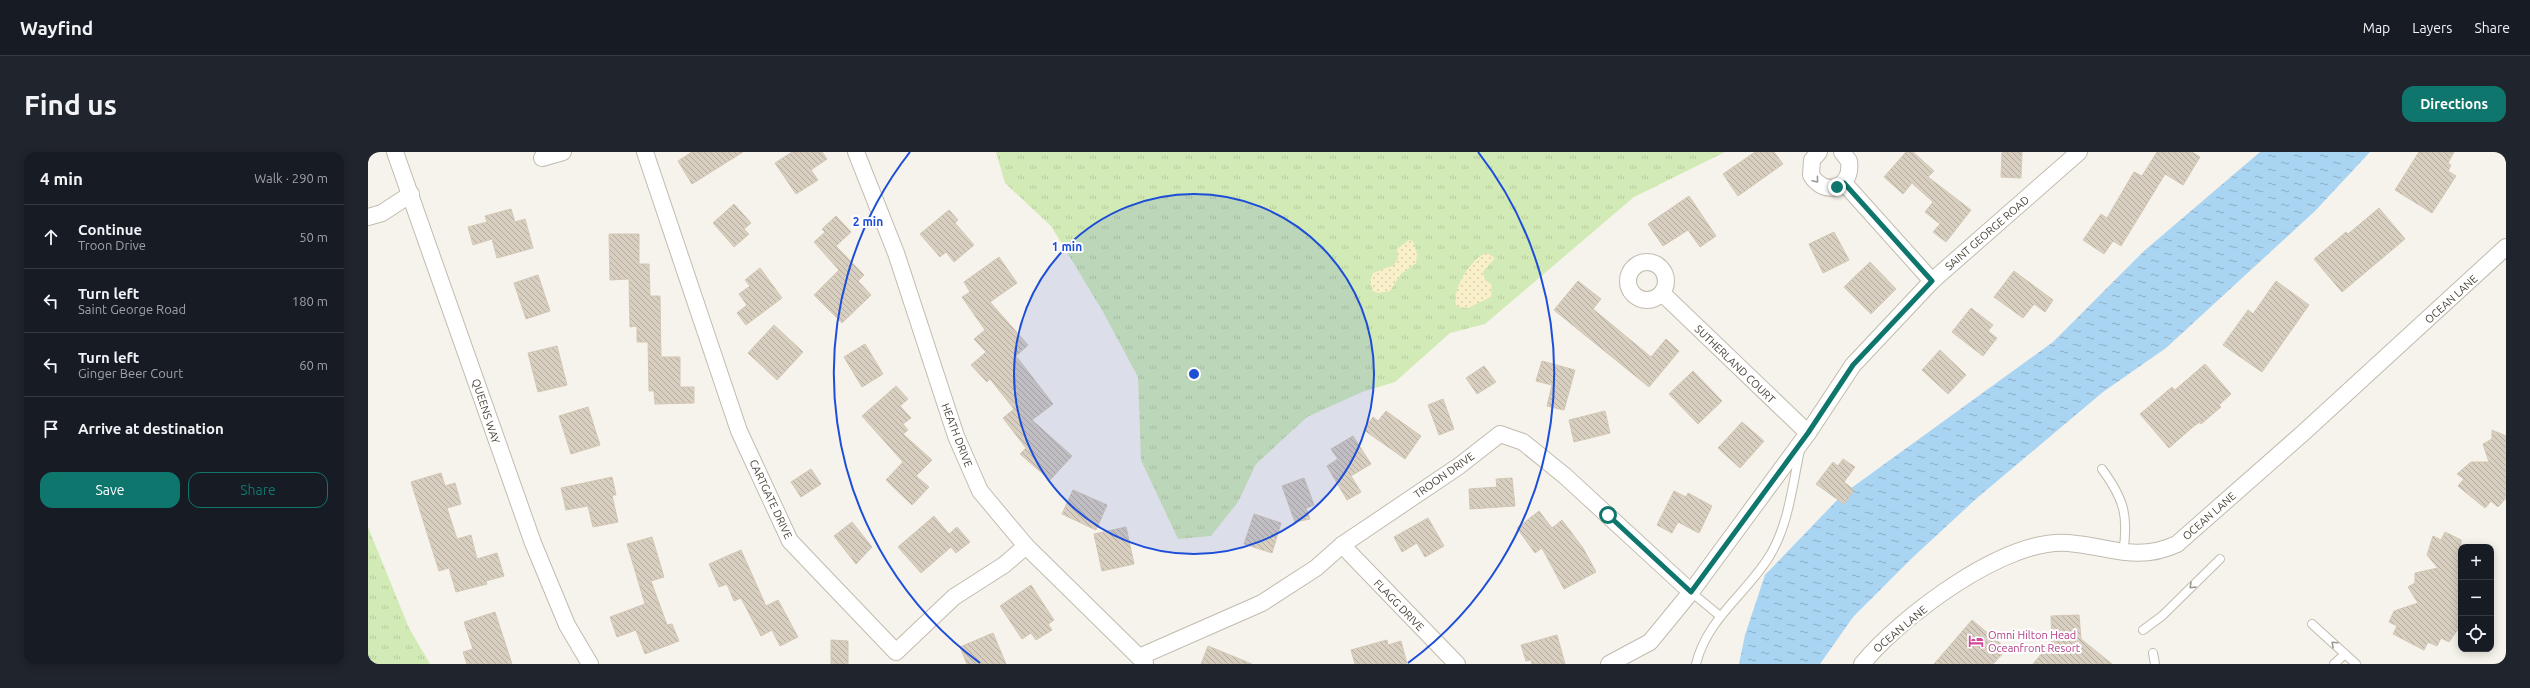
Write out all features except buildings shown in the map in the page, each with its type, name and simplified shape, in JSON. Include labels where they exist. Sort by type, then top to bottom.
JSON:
[{"type":"street","name":"QUEENS WAY","points":[[395,152],[533,543],[567,624],[590,664]]},
{"type":"street","points":[[542,158],[563,152]]},
{"type":"street","name":"CARTGATE DRIVE","points":[[645,152],[739,431],[790,541],[896,652],[954,597],[1004,565],[1026,546]]},
{"type":"street","name":"HEATH DRIVE","points":[[856,152],[896,253],[956,436],[980,491],[1026,546],[1142,660]]},
{"type":"street","points":[[1819,152],[1812,160],[1810,167],[1815,182],[1829,188],[1844,183],[1850,169],[1849,162],[1842,152]]},
{"type":"street","name":"SAINT GEORGE ROAD","points":[[1609,664],[1650,642],[1691,592],[1805,436],[1853,365],[1932,281],[2079,152]]},
{"type":"street","points":[[1844,183],[1932,281]]},
{"type":"street","points":[[368,217],[382,213],[411,194]]},
{"type":"street","name":"OCEAN LANE","points":[[1862,664],[1877,646],[1903,623],[1940,596],[1992,563],[2024,549],[2048,543],[2067,543],[2123,554],[2140,554],[2164,550],[2177,544],[2302,434],[2506,247]]},
{"type":"street","name":"SUTHERLAND COURT","points":[[1662,294],[1805,436]]},
{"type":"street","name":"TROON DRIVE","points":[[1142,660],[1262,603],[1316,568],[1342,545],[1459,466],[1500,434],[1523,442],[1565,476],[1691,592]]},
{"type":"street","name":"FLAGG DRIVE","points":[[1342,545],[1457,664]]},
{"type":"lane","points":[[1696,664],[1704,638],[1720,616],[1768,559],[1779,538],[1786,520],[1805,436]]},
{"type":"lane","points":[[2102,468],[2118,491],[2125,511],[2126,525],[2123,554]]},
{"type":"lane","points":[[2143,630],[2162,616],[2220,559]]},
{"type":"lane","name":"TROON DRIVE","points":[[1691,592],[1720,616]]},
{"type":"lane","points":[[2312,624],[2356,664]]},
{"type":"lane","points":[[2153,653],[2155,664]]},
{"type":"lane","points":[[2334,664],[2345,654]]},
{"type":"green space","points":[[996,152],[1725,152],[1634,197],[1485,324],[1450,333],[1395,382],[1362,392],[1307,417],[1256,464],[1238,502],[1211,536],[1178,539],[1141,460],[1138,377],[1102,310],[1051,226],[1005,183]]},
{"type":"green space","points":[[368,527],[409,628],[430,664],[368,664]]},
{"type":"sand","points":[[1409,240],[1413,241],[1417,254],[1416,263],[1401,274],[1390,291],[1378,293],[1373,291],[1370,282],[1373,273],[1394,265],[1398,258],[1397,249]]},
{"type":"sand","points":[[1487,253],[1495,258],[1483,272],[1485,280],[1492,285],[1491,297],[1468,308],[1457,307],[1456,293],[1463,276],[1475,261]]},
{"type":"water","points":[[2260,152],[2370,152],[2315,211],[2166,348],[2103,392],[1977,498],[1911,559],[1853,617],[1820,664],[1739,664],[1745,635],[1765,575],[1843,494],[2053,342],[2144,251]]},
{"type":"place","name":"Omni Hilton Head Oceanfront Resort","points":[[1976,641]]},
{"type":"route","points":[[1608,515],[1691,592],[1808,433],[1853,365],[1932,281],[1844,183],[1837,187]]}]
